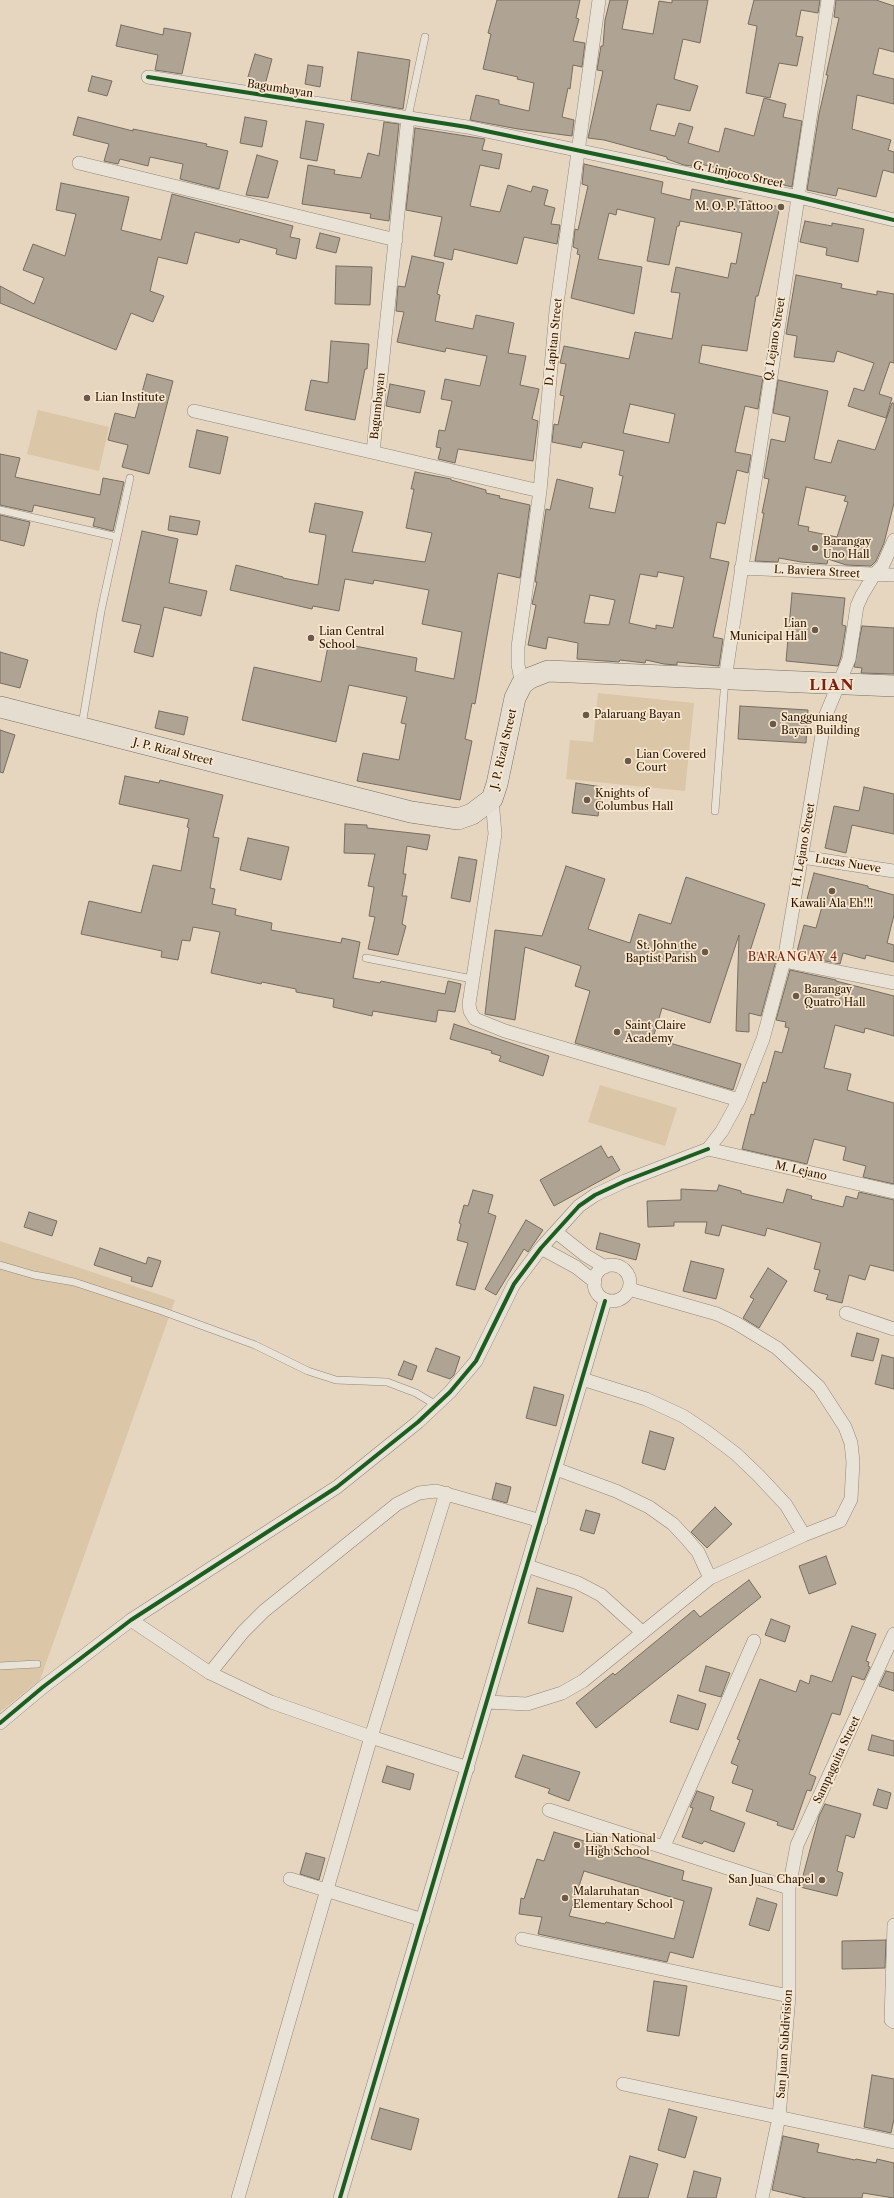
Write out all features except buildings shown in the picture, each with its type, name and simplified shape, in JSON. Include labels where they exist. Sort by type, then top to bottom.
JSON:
[{"type":"main road","points":[[522,684],[530,678],[548,671],[894,686]]},
{"type":"main road","name":"J. P. Rizal Street","points":[[0,707],[81,729],[411,812],[443,818],[458,819],[472,814],[492,799],[497,784],[515,698],[522,684]]},
{"type":"street","name":"D. Lapitan Street","points":[[522,684],[518,665],[518,647],[540,491],[556,311],[599,0]]},
{"type":"street","name":"Q. Lejano Street","points":[[725,679],[780,306],[799,197],[828,0]]},
{"type":"street","name":"Bagumbayan","points":[[148,77],[408,117],[373,452]]},
{"type":"street","name":"G. Limjoco Street","points":[[408,117],[467,127],[578,152],[799,197],[894,220]]},
{"type":"street","points":[[79,164],[396,240]]},
{"type":"street","name":"Bagumbayan","points":[[194,411],[540,491]]},
{"type":"street","name":"H. Lejano Street","points":[[708,1149],[722,1131],[739,1100],[763,1039],[784,961],[825,717],[840,684],[849,659],[857,606],[874,575],[883,566],[894,540]]},
{"type":"street","name":"L. Baviera Street","points":[[741,568],[894,575]]},
{"type":"street","points":[[492,799],[495,834],[468,1004],[470,1012],[475,1019],[487,1025],[739,1100]]},
{"type":"street","name":"Lucas Nueve","points":[[802,857],[894,871]]},
{"type":"street","points":[[784,961],[894,983]]},
{"type":"street","points":[[0,1723],[43,1687],[131,1620],[337,1487],[373,1460],[436,1405],[450,1392],[476,1361],[514,1284],[541,1248],[579,1206],[595,1195],[708,1149]]},
{"type":"street","name":"M. Lejano","points":[[708,1149],[894,1192]]},
{"type":"street","points":[[556,1232],[605,1267]]},
{"type":"street","points":[[541,1248],[576,1267],[595,1282]]},
{"type":"street","points":[[617,1266],[627,1272],[630,1278],[630,1289],[620,1300],[606,1301],[597,1293],[595,1282],[598,1273],[605,1267],[617,1266]]},
{"type":"street","points":[[487,1702],[527,1704],[562,1693],[583,1681],[710,1578],[804,1535],[840,1521],[851,1499],[853,1462],[851,1443],[845,1427],[819,1387],[777,1348],[736,1323],[717,1314],[630,1289]]},
{"type":"street","points":[[340,2198],[606,1301]]},
{"type":"street","points":[[846,1313],[894,1329]]},
{"type":"street","points":[[582,1379],[646,1399],[683,1416],[707,1432],[736,1454],[763,1480],[786,1505],[804,1535]]},
{"type":"street","points":[[556,1469],[616,1491],[649,1507],[673,1524],[686,1538],[698,1552],[710,1578]]},
{"type":"street","points":[[210,1673],[243,1632],[264,1611],[397,1504],[419,1493],[436,1491],[446,1493],[541,1521]]},
{"type":"street","points":[[238,2198],[371,1737],[446,1493]]},
{"type":"street","points":[[527,1566],[578,1583],[601,1595],[642,1632]]},
{"type":"street","points":[[131,1620],[210,1673],[271,1702],[371,1737],[468,1768]]},
{"type":"street","name":"Sampaguita Street","points":[[789,1888],[797,1845],[894,1634]]},
{"type":"street","points":[[664,1846],[754,1641]]},
{"type":"street","points":[[549,1810],[664,1846],[789,1888]]},
{"type":"street","points":[[290,1879],[423,1920]]},
{"type":"street","name":"San Juan Subdivision","points":[[762,2198],[779,2117],[789,1996],[789,1888]]},
{"type":"street","points":[[894,1925],[892,2020],[894,2022]]},
{"type":"street","points":[[522,1939],[789,1996]]},
{"type":"street","points":[[623,2084],[894,2142]]},
{"type":"lane","points":[[408,117],[425,37]]},
{"type":"lane","points":[[81,729],[101,611],[130,478]]},
{"type":"lane","points":[[0,510],[117,537]]},
{"type":"lane","points":[[715,811],[725,679]]},
{"type":"lane","points":[[366,958],[472,979]]},
{"type":"lane","points":[[0,1265],[34,1275],[74,1282],[162,1310],[255,1345],[308,1371],[336,1380],[387,1382],[416,1393],[436,1405]]},
{"type":"lane","points":[[0,1666],[37,1664]]},
{"type":"shaded area","points":[[38,410],[109,427],[99,471],[27,454]]},
{"type":"shaded area","name":"Lian Covered Court","points":[[598,693],[694,703],[685,791],[566,779],[570,740],[593,742]]},
{"type":"shaded area","points":[[600,1085],[677,1108],[665,1146],[588,1122]]},
{"type":"shaded area","points":[[0,1241],[175,1300],[40,1680],[0,1712]]},
{"type":"cycle path","points":[[148,77],[467,127],[799,197],[894,220]]},
{"type":"cycle path","points":[[0,1723],[43,1687],[131,1620],[337,1487],[418,1422],[450,1392],[476,1361],[514,1284],[541,1248],[579,1206],[595,1195],[625,1181],[708,1149]]},
{"type":"cycle path","points":[[340,2198],[605,1301]]},
{"type":"place","name":"M. O. P. Tattoo","points":[[781,207]]},
{"type":"place","name":"Lian Institute","points":[[87,398]]},
{"type":"place","name":"Barangay Uno Hall","points":[[815,548]]},
{"type":"place","name":"Lian Municipal Hall","points":[[815,630]]},
{"type":"place","name":"Lian Central School","points":[[311,638]]},
{"type":"place","name":"Palaruang Bayan","points":[[586,715]]},
{"type":"place","name":"Sangguniang Bayan Building","points":[[773,724]]},
{"type":"place","name":"Lian Covered Court","points":[[628,761]]},
{"type":"place","name":"Knights of Columbus Hall","points":[[587,800]]},
{"type":"place","name":"Kawali Ala Eh!!!","points":[[832,891]]},
{"type":"place","name":"St. John the Baptist Parish","points":[[705,952]]},
{"type":"place","name":"Barangay Quatro Hall","points":[[796,996]]},
{"type":"place","name":"Saint Claire Academy","points":[[617,1032]]},
{"type":"place","name":"Lian National High School","points":[[577,1845]]},
{"type":"place","name":"San Juan Chapel","points":[[822,1880]]},
{"type":"place","name":"Malaruhatan Elementary School","points":[[565,1898]]},
{"type":"district","name":"LIAN","points":[[832,686]]},
{"type":"district","name":"BARANGAY 4","points":[[793,958]]}]
